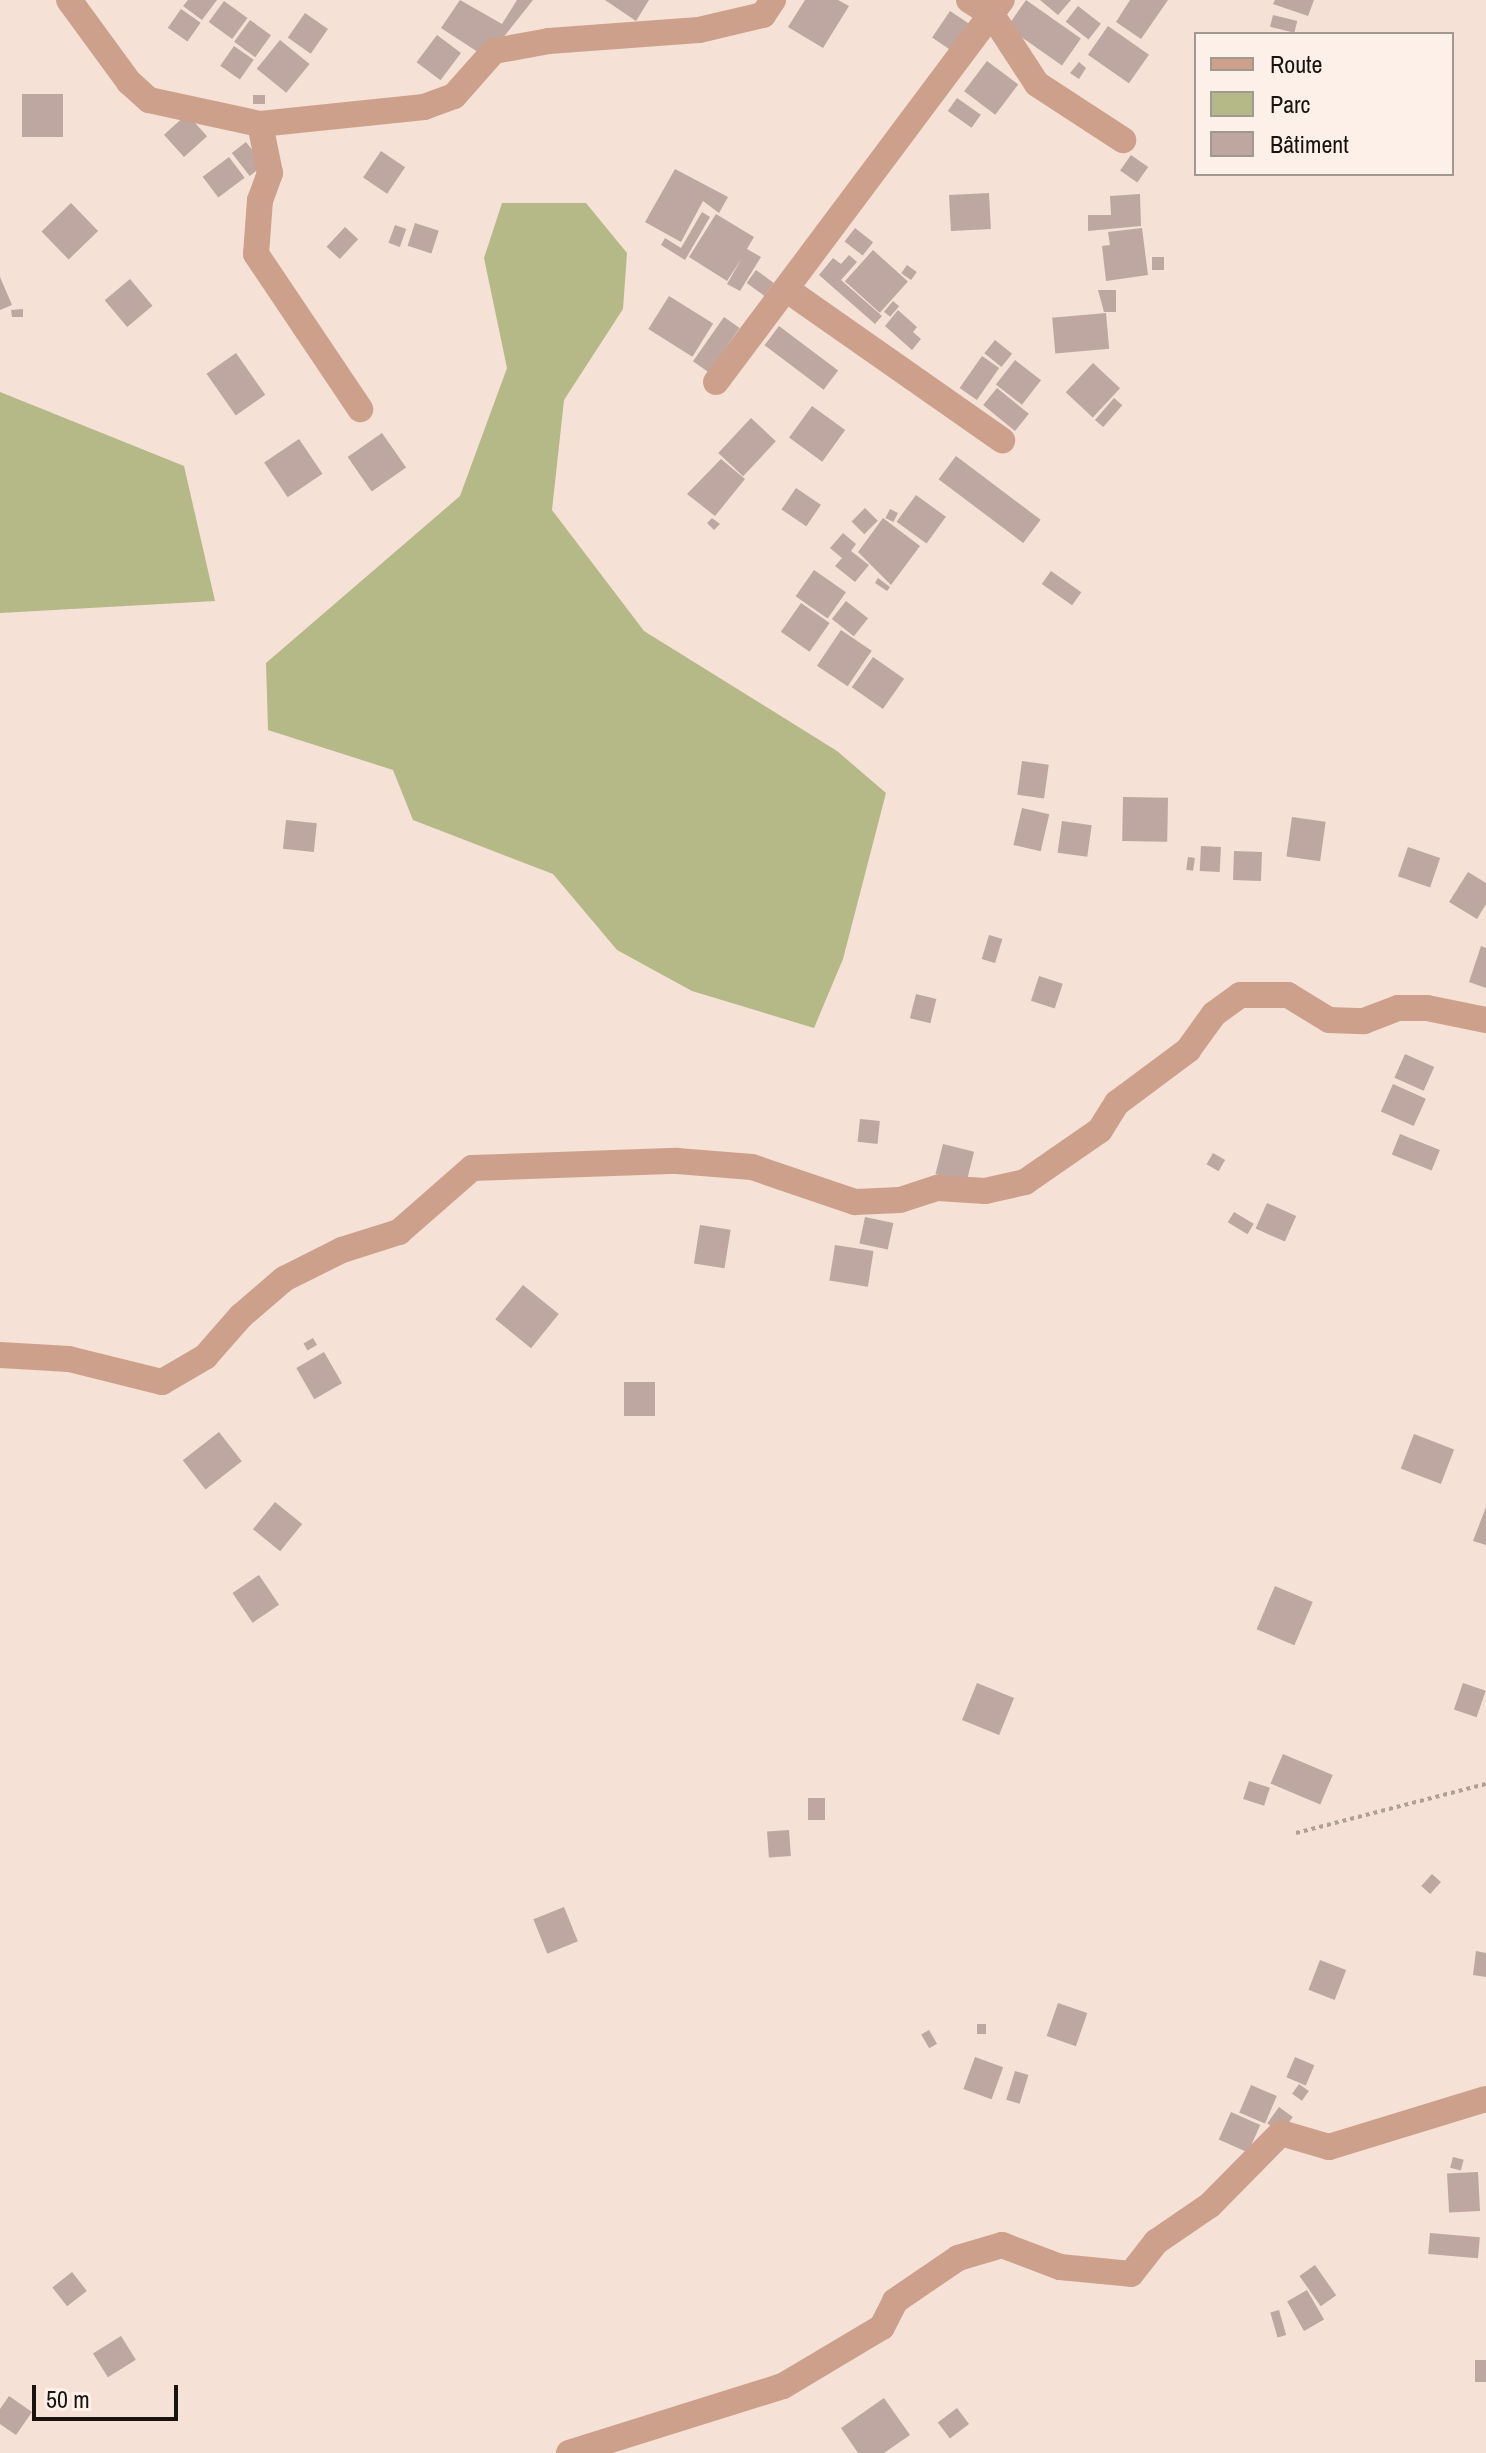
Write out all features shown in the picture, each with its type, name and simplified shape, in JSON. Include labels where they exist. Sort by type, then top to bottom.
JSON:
[{"type":"street","points":[[69,0],[129,82],[149,100],[260,124],[424,107],[454,96],[494,51],[549,41],[699,30],[763,15],[773,0]]},
{"type":"street","points":[[969,0],[997,8],[1037,84],[1123,140]]},
{"type":"street","points":[[716,382],[997,8]]},
{"type":"street","points":[[260,124],[270,173],[260,200],[256,254],[360,409]]},
{"type":"street","points":[[786,289],[1002,440]]},
{"type":"street","points":[[0,1355],[69,1359],[162,1382],[205,1357],[241,1316],[284,1279],[342,1250],[399,1232],[472,1168],[677,1161],[752,1167],[855,1202],[900,1200],[938,1188],[985,1191],[1025,1182],[1100,1130],[1117,1103],[1188,1050],[1214,1014],[1240,995],[1288,995],[1329,1020],[1364,1021],[1398,1008],[1450,1008],[1486,1020]]},
{"type":"street","points":[[569,2453],[783,2386],[882,2327],[895,2301],[958,2258],[1002,2245],[1060,2267],[1131,2274],[1156,2242],[1210,2205],[1281,2133],[1329,2147],[1486,2099]]},
{"type":"path","points":[[1296,1833],[1486,1784]]},
{"type":"green space","points":[[502,203],[586,203],[627,253],[623,309],[564,400],[552,510],[644,631],[837,751],[886,793],[843,959],[814,1028],[692,991],[617,950],[553,874],[413,820],[393,770],[268,730],[266,663],[460,496],[507,368],[484,258]]},
{"type":"green space","points":[[0,392],[184,466],[215,601],[0,613]]},
{"type":"building","points":[[188,0],[217,0],[202,20],[183,6]]},
{"type":"building","points":[[460,0],[502,24],[517,0],[533,0],[487,58],[441,28]]},
{"type":"building","points":[[605,0],[649,0],[636,21]]},
{"type":"building","points":[[805,0],[838,0],[849,6],[823,48],[788,27]]},
{"type":"building","points":[[1026,0],[1081,38],[1062,65],[1007,27]]},
{"type":"building","points":[[1040,0],[1071,0],[1058,15]]},
{"type":"building","points":[[1130,0],[1168,0],[1141,39],[1116,22]]},
{"type":"building","points":[[1275,0],[1314,0],[1308,16],[1273,4]]},
{"type":"building","points":[[224,1],[247,18],[232,39],[209,22]]},
{"type":"building","points":[[1078,6],[1101,24],[1089,40],[1066,22]]},
{"type":"building","points":[[181,9],[201,23],[187,42],[168,28]]},
{"type":"building","points":[[950,11],[969,24],[951,50],[932,38]]},
{"type":"building","points":[[305,13],[328,29],[311,54],[288,38]]},
{"type":"building","points":[[1273,15],[1297,21],[1295,32],[1270,27]]},
{"type":"building","points":[[250,20],[271,35],[255,57],[234,42]]},
{"type":"building","points":[[1108,26],[1149,55],[1129,83],[1088,55]]},
{"type":"building","points":[[437,35],[461,53],[440,80],[417,62]]},
{"type":"building","points":[[280,40],[310,64],[286,93],[257,69]]},
{"type":"building","points":[[234,46],[254,60],[240,79],[220,66]]},
{"type":"building","points":[[987,61],[1018,84],[995,115],[964,91]]},
{"type":"building","points":[[1079,62],[1086,68],[1079,79],[1070,73]]},
{"type":"building","points":[[22,94],[63,94],[63,137],[22,137]]},
{"type":"building","points":[[253,95],[265,95],[265,104],[253,104]]},
{"type":"building","points":[[957,98],[981,115],[972,128],[948,111]]},
{"type":"building","points":[[187,114],[207,136],[184,157],[164,135]]},
{"type":"building","points":[[246,142],[264,165],[250,176],[232,153]]},
{"type":"building","points":[[381,151],[405,167],[387,194],[363,178]]},
{"type":"building","points":[[1131,155],[1148,167],[1137,183],[1120,171]]},
{"type":"building","points":[[229,157],[245,178],[218,198],[203,177]]},
{"type":"building","points":[[675,169],[728,197],[719,213],[703,201],[681,242],[645,222]]},
{"type":"building","points":[[989,193],[991,229],[951,231],[949,195]]},
{"type":"building","points":[[1140,194],[1141,226],[1088,231],[1088,215],[1111,215],[1110,196]]},
{"type":"building","points":[[71,203],[98,231],[69,260],[42,231]]},
{"type":"building","points":[[702,212],[710,217],[685,260],[661,245],[665,238],[681,248]]},
{"type":"building","points":[[716,214],[754,237],[747,249],[761,257],[740,291],[727,284],[742,258],[727,281],[689,257]]},
{"type":"building","points":[[415,223],[439,231],[431,254],[408,246]]},
{"type":"building","points":[[395,225],[406,229],[400,247],[389,243]]},
{"type":"building","points":[[345,227],[358,239],[340,259],[327,247]]},
{"type":"building","points":[[855,228],[873,242],[863,256],[845,241]]},
{"type":"building","points":[[1142,228],[1148,275],[1106,281],[1102,246],[1110,245],[1108,232]]},
{"type":"building","points":[[873,250],[908,281],[880,313],[845,281]]},
{"type":"building","points":[[849,255],[857,262],[841,280],[882,316],[875,324],[819,275],[833,258],[841,264]]},
{"type":"building","points":[[1152,257],[1164,257],[1164,270],[1152,270]]},
{"type":"building","points":[[907,265],[917,272],[911,280],[901,273]]},
{"type":"building","points":[[756,270],[774,283],[764,296],[747,283]]},
{"type":"building","points":[[0,277],[12,305],[0,310]]},
{"type":"building","points":[[130,279],[152,306],[127,327],[105,300]]},
{"type":"building","points":[[1098,290],[1116,290],[1116,312],[1104,312]]},
{"type":"building","points":[[669,296],[713,324],[692,357],[648,329]]},
{"type":"building","points":[[893,301],[899,306],[890,317],[884,312]]},
{"type":"building","points":[[23,309],[23,317],[12,317],[11,310]]},
{"type":"building","points":[[898,310],[917,327],[913,332],[921,339],[912,350],[885,326]]},
{"type":"building","points":[[1106,313],[1109,349],[1055,354],[1052,318]]},
{"type":"building","points":[[724,317],[740,328],[709,372],[693,361]]},
{"type":"building","points":[[779,326],[838,371],[824,390],[765,345]]},
{"type":"building","points":[[995,340],[1012,354],[1001,367],[984,353]]},
{"type":"building","points":[[236,353],[265,395],[236,415],[207,374]]},
{"type":"building","points":[[982,356],[999,368],[977,400],[960,388]]},
{"type":"building","points":[[1015,360],[1041,380],[1022,405],[996,384]]},
{"type":"building","points":[[1093,363],[1120,388],[1093,417],[1066,392]]},
{"type":"building","points":[[997,388],[1029,414],[1015,431],[983,405]]},
{"type":"building","points":[[1114,398],[1122,405],[1103,427],[1095,420]]},
{"type":"building","points":[[812,406],[845,430],[822,462],[789,438]]},
{"type":"building","points":[[751,418],[776,441],[743,476],[718,453]]},
{"type":"building","points":[[382,433],[406,467],[372,491],[348,457]]},
{"type":"building","points":[[299,439],[322,474],[288,497],[264,462]]},
{"type":"building","points":[[956,456],[1041,520],[1023,543],[939,479]]},
{"type":"building","points":[[721,459],[745,479],[715,516],[687,494]]},
{"type":"building","points":[[796,488],[821,505],[806,526],[781,510]]},
{"type":"building","points":[[916,495],[946,517],[927,543],[897,522]]},
{"type":"building","points":[[865,508],[878,521],[864,534],[852,521]]},
{"type":"building","points":[[890,509],[898,513],[893,522],[885,518]]},
{"type":"building","points":[[712,518],[720,524],[714,530],[707,523]]},
{"type":"building","points":[[883,518],[920,546],[891,585],[858,552]]},
{"type":"building","points":[[843,533],[856,544],[851,551],[869,565],[855,582],[835,566],[842,558],[830,548]]},
{"type":"building","points":[[814,570],[846,592],[828,619],[796,596]]},
{"type":"building","points":[[1051,571],[1081,592],[1072,605],[1042,584]]},
{"type":"building","points":[[878,578],[890,587],[887,591],[875,583]]},
{"type":"building","points":[[846,601],[868,618],[854,636],[832,619]]},
{"type":"building","points":[[801,603],[830,623],[810,652],[781,632]]},
{"type":"building","points":[[841,630],[872,651],[848,686],[817,666]]},
{"type":"building","points":[[873,657],[904,679],[883,709],[852,687]]},
{"type":"building","points":[[1022,761],[1049,765],[1044,798],[1017,795]]},
{"type":"building","points":[[1123,797],[1168,798],[1167,842],[1122,841]]},
{"type":"building","points":[[1022,808],[1049,814],[1041,851],[1013,845]]},
{"type":"building","points":[[1292,817],[1326,822],[1320,861],[1286,857]]},
{"type":"building","points":[[286,820],[317,823],[314,852],[283,849]]},
{"type":"building","points":[[1062,821],[1092,825],[1087,857],[1058,853]]},
{"type":"building","points":[[1201,846],[1221,847],[1220,872],[1200,871]]},
{"type":"building","points":[[1408,847],[1440,858],[1430,887],[1398,876]]},
{"type":"building","points":[[1234,851],[1262,852],[1261,881],[1233,880]]},
{"type":"building","points":[[1188,857],[1195,858],[1193,871],[1186,870]]},
{"type":"building","points":[[1468,872],[1486,883],[1486,904],[1477,919],[1449,902]]},
{"type":"building","points":[[989,935],[1002,939],[995,963],[982,959]]},
{"type":"building","points":[[1481,946],[1486,948],[1486,988],[1469,982]]},
{"type":"building","points":[[1039,976],[1063,984],[1055,1008],[1031,1001]]},
{"type":"building","points":[[916,994],[936,999],[930,1023],[910,1018]]},
{"type":"building","points":[[1405,1054],[1434,1067],[1424,1091],[1394,1078]]},
{"type":"building","points":[[1393,1084],[1426,1099],[1414,1126],[1381,1111]]},
{"type":"building","points":[[860,1119],[880,1121],[877,1144],[858,1142]]},
{"type":"building","points":[[1400,1134],[1440,1150],[1432,1171],[1392,1154]]},
{"type":"building","points":[[943,1144],[974,1152],[967,1182],[936,1174]]},
{"type":"building","points":[[1213,1153],[1225,1160],[1219,1171],[1206,1164]]},
{"type":"building","points":[[1267,1203],[1296,1216],[1285,1242],[1256,1229]]},
{"type":"building","points":[[1234,1212],[1254,1224],[1248,1234],[1228,1222]]},
{"type":"building","points":[[865,1217],[893,1223],[888,1249],[859,1243]]},
{"type":"building","points":[[700,1225],[731,1230],[725,1268],[694,1264]]},
{"type":"building","points":[[835,1245],[874,1251],[868,1287],[829,1281]]},
{"type":"building","points":[[523,1285],[559,1314],[531,1348],[495,1319]]},
{"type":"building","points":[[313,1338],[317,1345],[307,1350],[303,1344]]},
{"type":"building","points":[[324,1352],[342,1383],[314,1399],[296,1368]]},
{"type":"building","points":[[624,1382],[655,1382],[655,1416],[624,1416]]},
{"type":"building","points":[[219,1432],[242,1461],[206,1489],[183,1460]]},
{"type":"building","points":[[1414,1434],[1454,1449],[1441,1484],[1401,1469]]},
{"type":"building","points":[[275,1502],[302,1524],[280,1551],[253,1529]]},
{"type":"building","points":[[1486,1507],[1486,1545],[1473,1541]]},
{"type":"building","points":[[259,1575],[279,1605],[253,1623],[232,1593]]},
{"type":"building","points":[[1275,1586],[1313,1602],[1294,1645],[1257,1629]]},
{"type":"building","points":[[977,1683],[1014,1698],[999,1735],[962,1720]]},
{"type":"building","points":[[1463,1683],[1486,1691],[1477,1717],[1454,1709]]},
{"type":"building","points":[[1283,1754],[1333,1775],[1320,1805],[1270,1783]]},
{"type":"building","points":[[1249,1781],[1270,1788],[1264,1806],[1243,1799]]},
{"type":"building","points":[[808,1798],[825,1798],[825,1820],[808,1820]]},
{"type":"building","points":[[789,1830],[791,1856],[769,1857],[767,1832]]},
{"type":"building","points":[[1432,1874],[1441,1882],[1430,1894],[1421,1886]]},
{"type":"building","points":[[564,1907],[578,1941],[547,1954],[533,1919]]},
{"type":"building","points":[[1476,1951],[1486,1953],[1486,1977],[1473,1975]]},
{"type":"building","points":[[1320,1960],[1346,1970],[1335,2000],[1309,1990]]},
{"type":"building","points":[[1058,2003],[1087,2013],[1076,2046],[1047,2036]]},
{"type":"building","points":[[977,2024],[986,2024],[986,2034],[977,2034]]},
{"type":"building","points":[[929,2030],[937,2044],[929,2048],[921,2035]]},
{"type":"building","points":[[975,2057],[1003,2067],[992,2099],[963,2089]]},
{"type":"building","points":[[1295,2057],[1314,2065],[1306,2085],[1286,2077]]},
{"type":"building","points":[[1015,2071],[1028,2075],[1020,2104],[1006,2100]]},
{"type":"building","points":[[1299,2084],[1309,2091],[1302,2101],[1292,2094]]},
{"type":"building","points":[[1251,2085],[1277,2096],[1265,2124],[1239,2113]]},
{"type":"building","points":[[1279,2107],[1293,2117],[1281,2133],[1267,2123]]},
{"type":"building","points":[[1231,2112],[1260,2125],[1248,2152],[1219,2139]]},
{"type":"building","points":[[1453,2157],[1464,2160],[1461,2170],[1450,2168]]},
{"type":"building","points":[[1478,2172],[1480,2211],[1449,2213],[1447,2174]]},
{"type":"building","points":[[1430,2233],[1480,2237],[1478,2258],[1428,2254]]},
{"type":"building","points":[[1315,2265],[1336,2295],[1321,2306],[1299,2276]]},
{"type":"building","points":[[72,2272],[87,2291],[67,2306],[52,2287]]},
{"type":"building","points":[[1307,2290],[1324,2319],[1304,2331],[1287,2302]]},
{"type":"building","points":[[1279,2310],[1286,2335],[1278,2337],[1270,2312]]},
{"type":"building","points":[[121,2336],[136,2360],[108,2377],[93,2353]]},
{"type":"building","points":[[1475,2360],[1486,2360],[1486,2382],[1475,2382]]},
{"type":"building","points":[[9,2396],[32,2412],[16,2435],[0,2424],[0,2409]]},
{"type":"building","points":[[884,2398],[910,2435],[884,2453],[858,2453],[841,2428]]},
{"type":"building","points":[[957,2408],[969,2424],[950,2438],[938,2422]]}]
